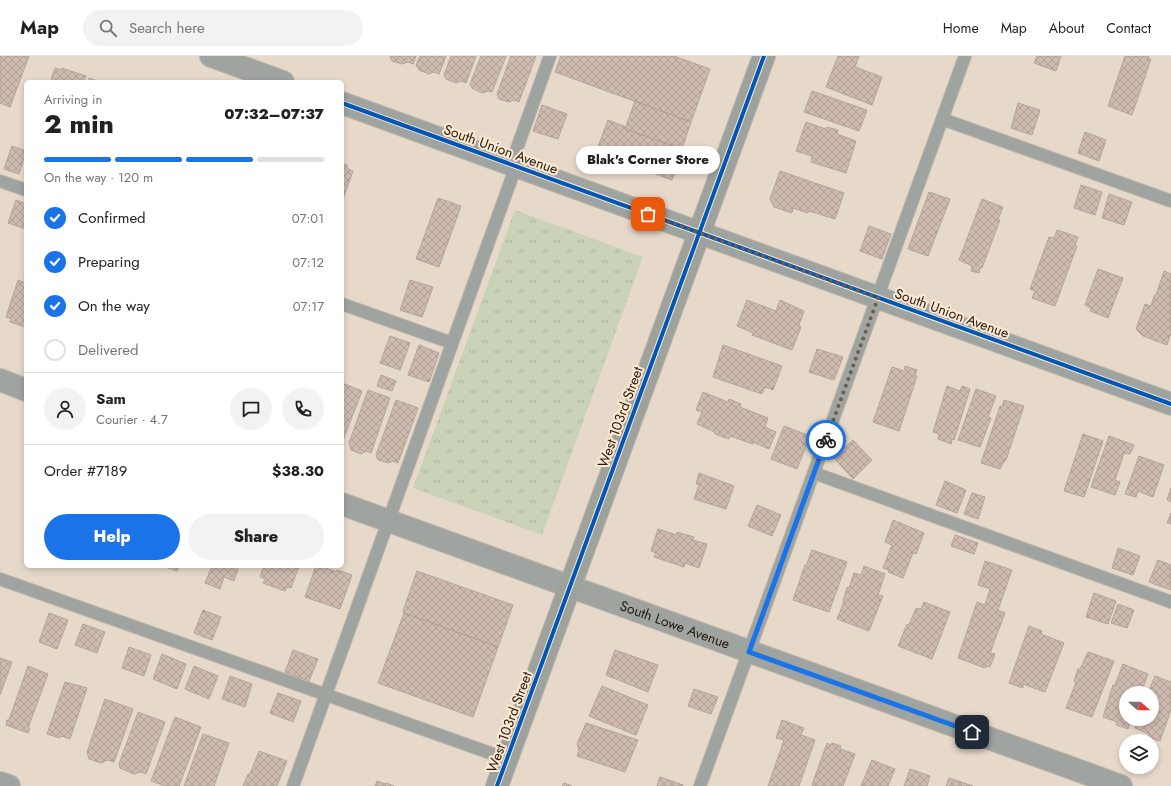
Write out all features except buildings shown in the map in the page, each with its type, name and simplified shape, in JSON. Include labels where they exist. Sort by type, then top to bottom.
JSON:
[{"type":"main road","name":"West 103rd Street","points":[[497,786],[764,56]]},
{"type":"street","points":[[211,56],[277,80]]},
{"type":"street","name":"South Union Avenue","points":[[344,105],[1171,404]]},
{"type":"street","points":[[0,380],[24,389]]},
{"type":"street","name":"South Lowe Avenue","points":[[344,505],[1121,786]]},
{"type":"street","points":[[0,783],[9,786]]},
{"type":"lane","points":[[293,786],[452,343],[514,166],[550,56]]},
{"type":"lane","points":[[700,786],[965,56]]},
{"type":"lane","points":[[942,119],[1171,201]]},
{"type":"lane","points":[[0,181],[24,189]]},
{"type":"lane","points":[[344,305],[452,343]]},
{"type":"lane","points":[[814,473],[1171,602]]},
{"type":"lane","points":[[0,579],[507,759]]},
{"type":"green space","points":[[515,210],[643,257],[542,535],[413,488]]},
{"type":"cycle path","points":[[497,786],[764,56]]},
{"type":"cycle path","points":[[344,104],[1171,404]]},
{"type":"way so far","points":[[648,214],[878,298],[826,440]]},
{"type":"place","name":"Blak's Corner Store","points":[[648,214]]},
{"type":"route","points":[[826,440],[749,652],[972,732]]}]
